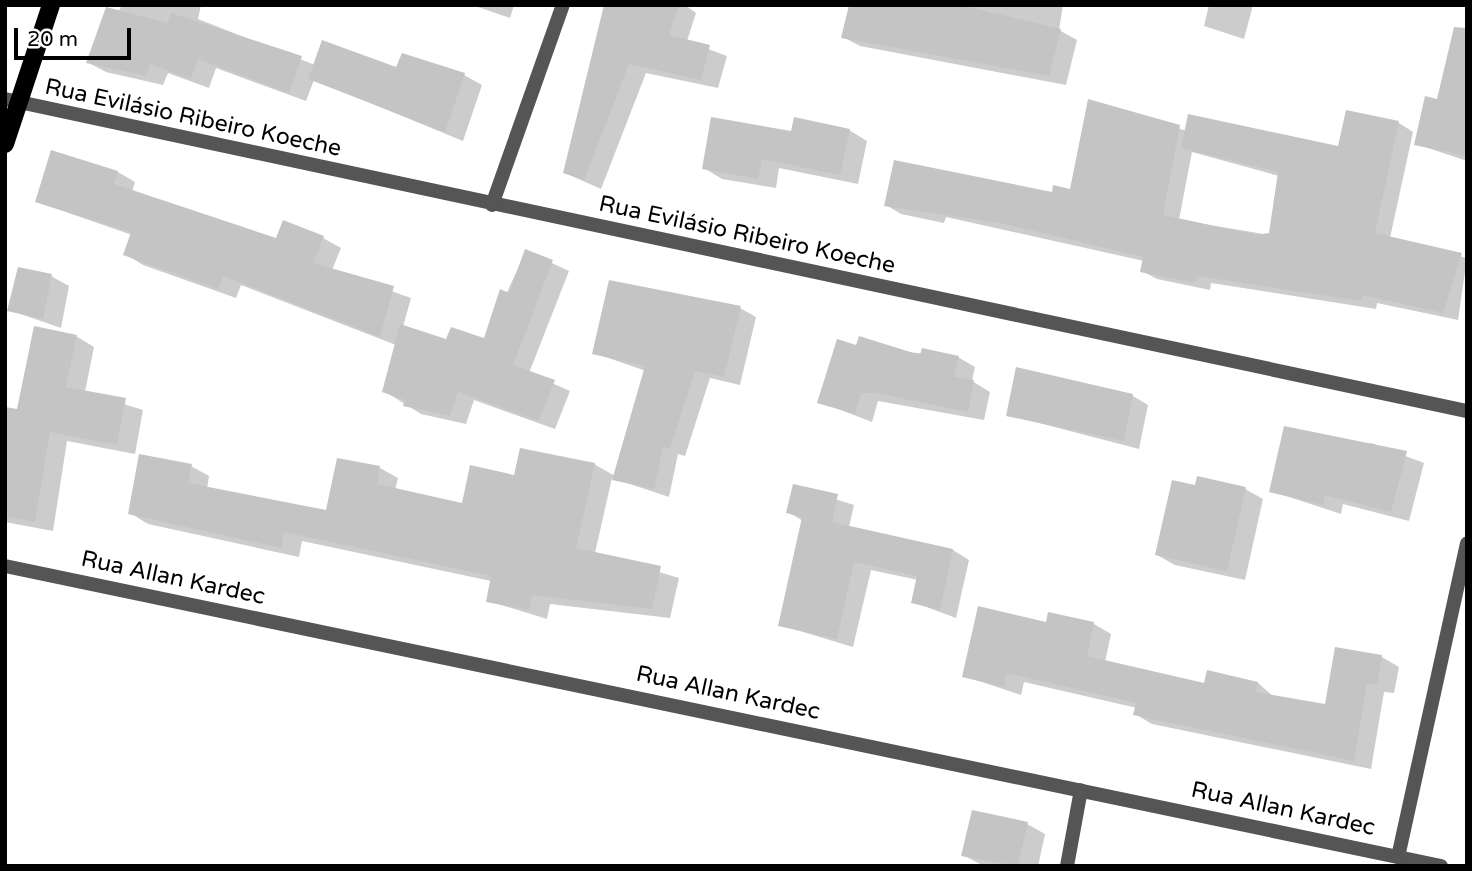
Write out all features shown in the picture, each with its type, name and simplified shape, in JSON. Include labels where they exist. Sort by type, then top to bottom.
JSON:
[{"type":"main road","points":[[5,144],[12,102],[51,5]]},
{"type":"street","points":[[492,205],[563,5]]},
{"type":"street","name":"Rua Evilásio Ribeiro Koeche","points":[[12,102],[1467,411]]},
{"type":"street","points":[[1398,857],[1467,544]]},
{"type":"street","name":"Rua Allan Kardec","points":[[5,566],[1441,866]]},
{"type":"street","points":[[1067,866],[1081,790]]},
{"type":"building","points":[[604,5],[679,5],[669,35],[710,45],[701,80],[629,64],[584,180],[563,173]]},
{"type":"building","points":[[849,5],[961,5],[1061,29],[1049,76],[841,38]]},
{"type":"building","points":[[106,7],[168,23],[171,13],[302,56],[289,93],[198,59],[191,79],[150,64],[146,76],[86,63]]},
{"type":"building","points":[[1454,27],[1467,28],[1467,156],[1414,145],[1425,96],[1437,99]]},
{"type":"building","points":[[322,40],[396,67],[402,53],[465,73],[445,132],[308,79]]},
{"type":"building","points":[[1088,99],[1180,125],[1163,215],[1257,235],[1269,233],[1278,172],[1181,148],[1188,114],[1338,146],[1346,110],[1399,121],[1375,233],[1462,253],[1443,313],[1363,295],[1361,301],[1197,276],[1195,283],[1140,272],[1143,257],[1006,224],[884,206],[894,160],[1052,192],[1053,185],[1070,189]]},
{"type":"building","points":[[711,117],[791,131],[794,117],[850,129],[840,175],[762,159],[758,179],[702,169]]},
{"type":"building","points":[[51,150],[118,171],[114,184],[276,238],[283,220],[324,236],[313,263],[394,286],[380,337],[223,276],[218,289],[123,255],[131,232],[35,202]]},
{"type":"building","points":[[525,249],[553,260],[513,365],[555,380],[539,421],[458,392],[450,416],[403,406],[405,400],[382,392],[400,324],[446,339],[451,327],[484,338],[500,289],[509,293]]},
{"type":"building","points":[[18,267],[52,274],[43,319],[7,311]]},
{"type":"building","points":[[609,280],[741,306],[724,377],[695,371],[670,449],[663,447],[654,489],[612,480],[645,366],[592,354]]},
{"type":"building","points":[[34,326],[77,335],[66,387],[126,398],[117,445],[50,432],[35,522],[5,516],[5,407],[17,409]]},
{"type":"building","points":[[859,336],[920,355],[922,348],[959,356],[954,377],[974,380],[968,412],[876,393],[861,393],[855,414],[817,403],[837,339],[856,345]]},
{"type":"building","points":[[1016,367],[1133,394],[1124,441],[1006,416]]},
{"type":"building","points":[[1284,426],[1407,451],[1391,512],[1325,495],[1323,505],[1269,492]]},
{"type":"building","points":[[520,448],[595,463],[576,548],[661,566],[652,609],[532,595],[529,610],[486,602],[491,576],[284,532],[281,548],[128,514],[139,454],[192,464],[188,483],[326,510],[337,458],[380,466],[377,484],[462,503],[470,465],[514,475]]},
{"type":"building","points":[[1197,476],[1246,487],[1227,571],[1155,555],[1172,480],[1195,485]]},
{"type":"building","points":[[793,484],[838,494],[832,522],[953,549],[940,610],[911,603],[917,576],[854,562],[837,639],[778,626],[802,517],[786,513]]},
{"type":"building","points":[[978,606],[1046,622],[1048,612],[1094,622],[1087,656],[1204,683],[1207,670],[1258,682],[1256,692],[1325,704],[1335,647],[1382,655],[1377,685],[1367,683],[1354,761],[1133,715],[1136,703],[1007,673],[1004,687],[962,677]]},
{"type":"building","points":[[972,810],[1028,822],[1018,866],[961,856]]}]
